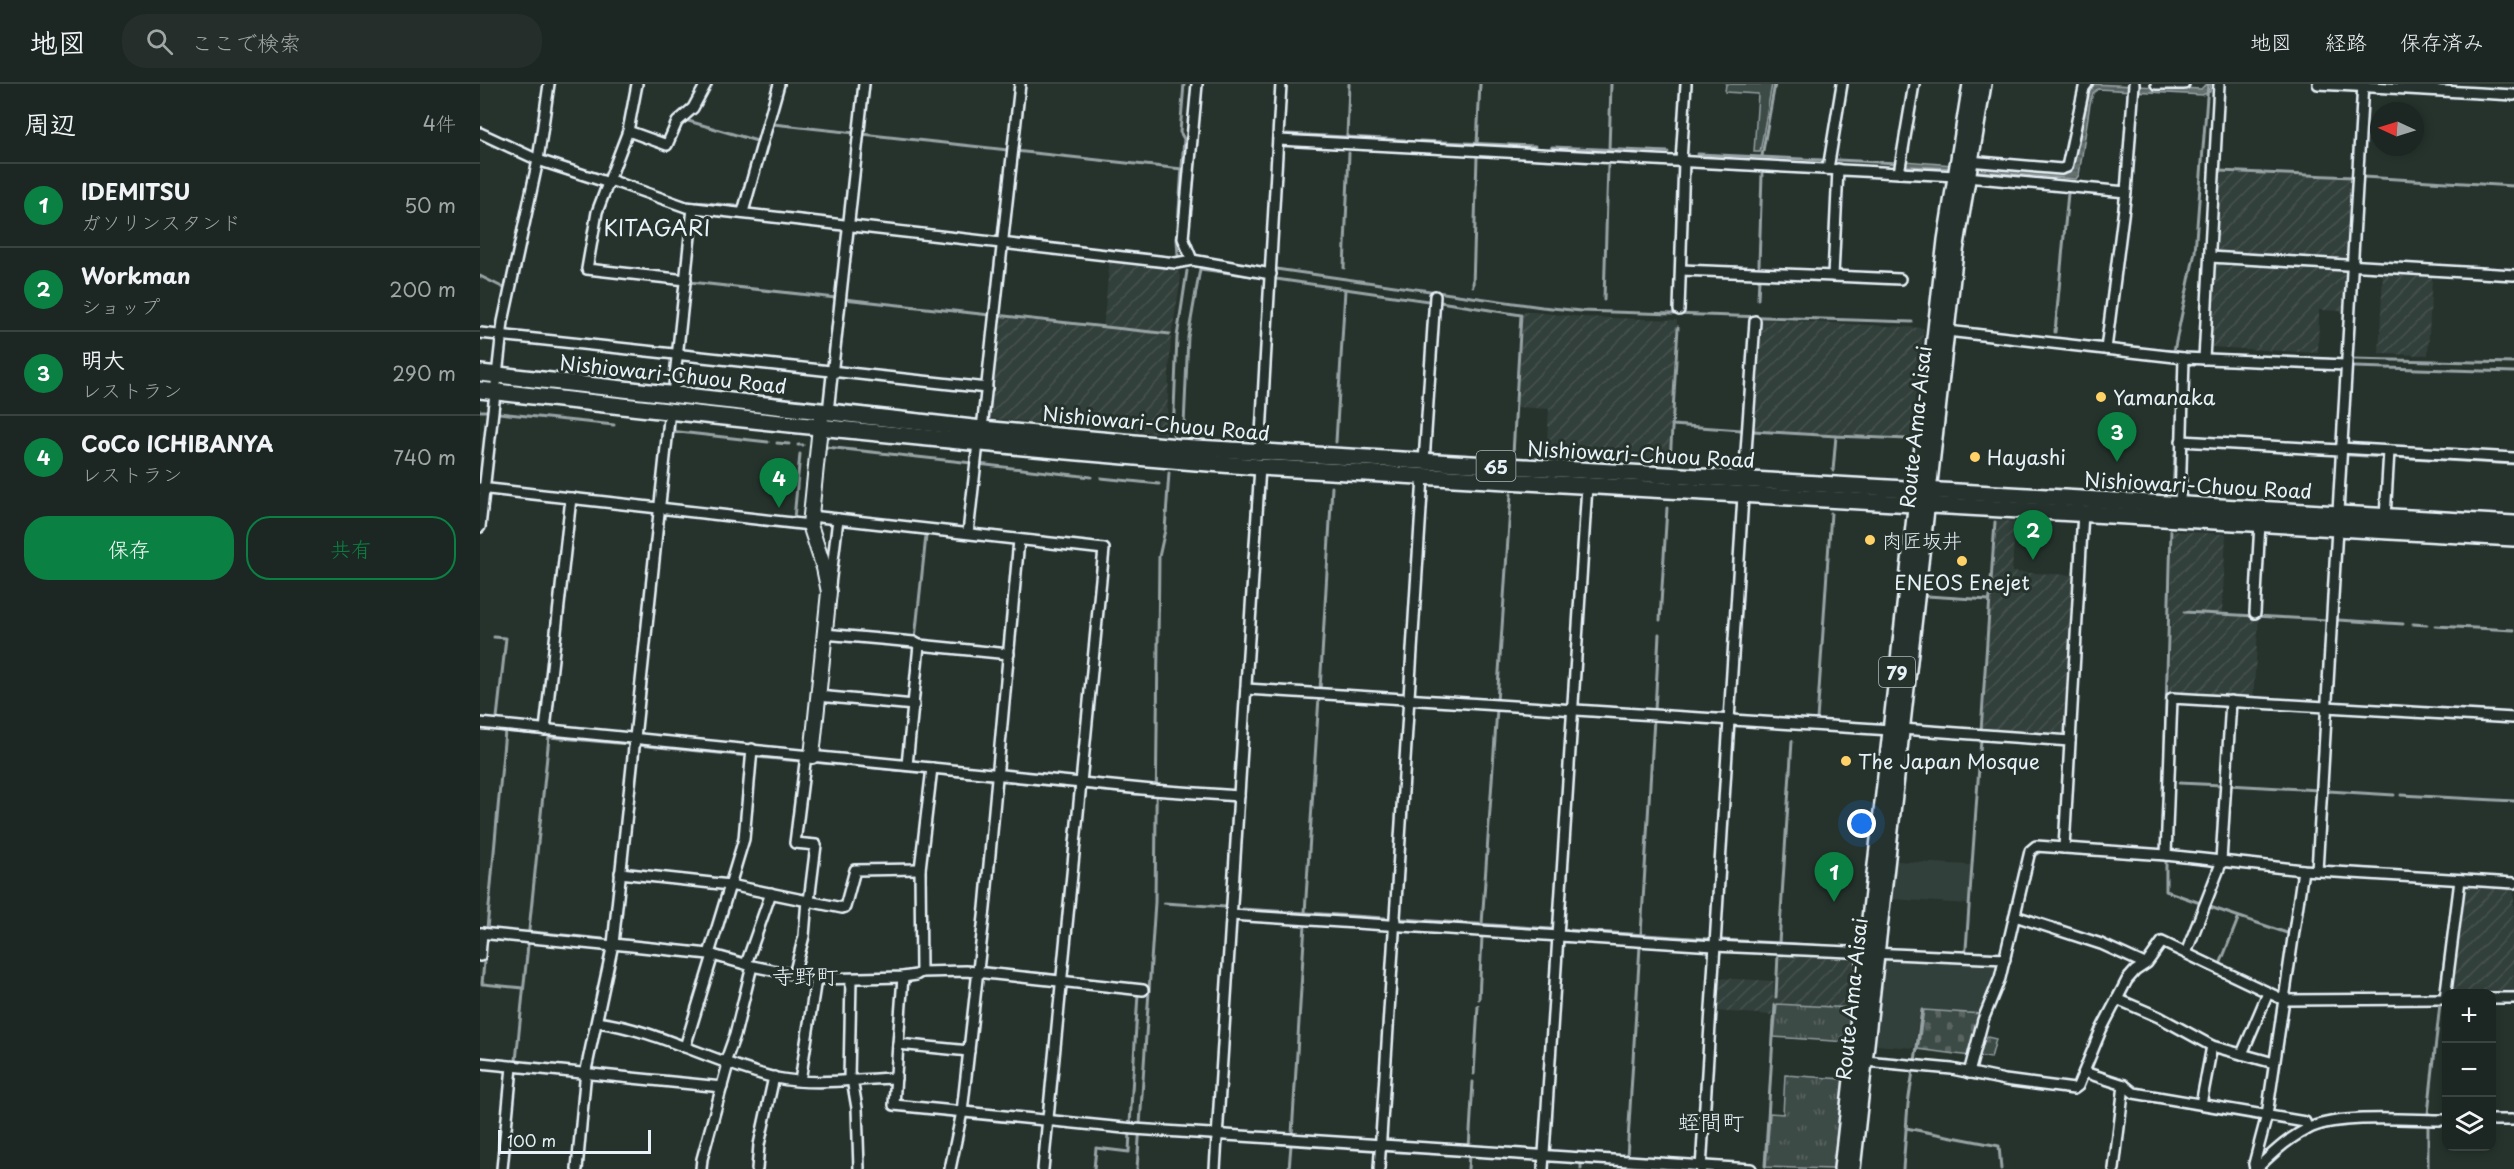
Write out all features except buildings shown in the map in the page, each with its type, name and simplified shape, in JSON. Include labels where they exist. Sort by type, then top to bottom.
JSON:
[{"type":"main road","name":"Route Ama-Aisai","points":[[1923,498],[1947,331],[1971,84]]},
{"type":"main road","name":"Route Ama-Aisai","points":[[1842,1169],[1871,952],[1923,498],[1946,240],[1983,84]]},
{"type":"main road","name":"Nishiowari-Chuou Road","points":[[480,373],[820,428],[1178,447],[1260,460],[1743,488],[1923,498],[2180,505],[2514,538]]},
{"type":"main road","name":"Nishiowari-Chuou Road","points":[[487,391],[824,412],[980,436]]},
{"type":"main road","name":"Nishiowari-Chuou Road","points":[[1423,469],[1587,486],[1743,488]]},
{"type":"main road","name":"Nishiowari-Chuou Road","points":[[1923,498],[2083,512],[2260,523],[2385,517],[2514,524]]},
{"type":"main road","name":"Route Ama-Aisai","points":[[1852,1169],[1865,1061],[1871,952]]},
{"type":"street","points":[[480,527],[487,391],[496,375],[501,335],[538,160],[549,84]]},
{"type":"street","points":[[637,84],[628,131],[597,212],[587,269],[686,280]]},
{"type":"street","points":[[628,131],[667,145],[677,122],[693,108],[706,84]]},
{"type":"street","points":[[743,212],[778,84]]},
{"type":"street","points":[[829,591],[810,520],[820,428],[832,371],[864,84]]},
{"type":"street","points":[[968,532],[987,388],[1020,84]]},
{"type":"street","points":[[1192,260],[1183,238],[1197,84]]},
{"type":"street","points":[[1215,1169],[1260,460],[1281,84]]},
{"type":"street","points":[[1679,309],[1686,84]]},
{"type":"street","points":[[1828,169],[1842,84]]},
{"type":"street","points":[[1899,173],[1914,84]]},
{"type":"street","points":[[1279,140],[1413,149],[1899,173],[1964,167],[2061,169],[2067,167],[2084,88],[2087,84]]},
{"type":"street","points":[[2156,84],[2184,84]]},
{"type":"street","points":[[2204,359],[2219,84]]},
{"type":"street","points":[[2318,84],[2514,95]]},
{"type":"street","points":[[2317,871],[2363,85]]},
{"type":"street","points":[[2106,349],[2126,192],[2134,87]]},
{"type":"street","points":[[480,133],[538,160],[693,208],[1176,263],[1192,260],[1271,274]]},
{"type":"street","points":[[1964,167],[2126,192]]},
{"type":"street","points":[[1833,276],[1838,169]]},
{"type":"street","points":[[576,1169],[586,1073],[613,945],[633,740],[693,208]]},
{"type":"street","points":[[2210,257],[2514,275]]},
{"type":"street","points":[[1681,270],[1900,279]]},
{"type":"street","points":[[1379,1169],[1435,296]]},
{"type":"street","points":[[1701,1167],[1755,321]]},
{"type":"street","points":[[1947,331],[2184,358],[2345,364]]},
{"type":"street","points":[[480,333],[987,388]]},
{"type":"street","points":[[2180,505],[2184,358]]},
{"type":"street","points":[[2181,441],[2514,458]]},
{"type":"street","points":[[2385,517],[2389,451]]},
{"type":"street","points":[[1543,1169],[1587,486]]},
{"type":"street","points":[[482,488],[659,508],[810,520],[838,519],[1104,549],[1043,1169]]},
{"type":"street","points":[[545,730],[571,498]]},
{"type":"street","points":[[2064,848],[2083,512]]},
{"type":"street","points":[[794,975],[804,936],[816,845],[795,843],[818,696],[838,519]]},
{"type":"street","points":[[2255,613],[2260,523]]},
{"type":"street","points":[[950,1169],[962,1112],[969,1051],[1019,540]]},
{"type":"street","points":[[824,634],[1009,654]]},
{"type":"street","points":[[908,765],[920,645]]},
{"type":"street","points":[[1246,689],[2070,741]]},
{"type":"street","points":[[818,696],[914,705]]},
{"type":"street","points":[[2166,855],[2172,698],[2514,718]]},
{"type":"street","points":[[2186,953],[2221,861],[2230,701]]},
{"type":"street","points":[[480,723],[633,740],[1239,796]]},
{"type":"street","points":[[685,1047],[744,839],[752,750]]},
{"type":"street","points":[[921,972],[920,869],[932,768]]},
{"type":"street","points":[[1969,1072],[1983,1020],[2000,978],[2030,851],[2036,846],[2166,855],[2303,870],[2514,883]]},
{"type":"street","points":[[620,873],[730,885],[842,908],[845,907],[855,870],[920,869]]},
{"type":"street","points":[[2255,1169],[2254,1164],[2267,1116],[2303,870]]},
{"type":"street","points":[[2447,989],[2460,880]]},
{"type":"street","points":[[701,1169],[735,1035],[749,965],[771,893]]},
{"type":"street","points":[[1231,915],[1714,946],[2005,959]]},
{"type":"street","points":[[2015,916],[2101,944],[2145,964]]},
{"type":"street","points":[[480,956],[481,933],[711,954],[749,965],[816,979],[903,977],[921,972],[977,972],[1143,990]]},
{"type":"street","points":[[1865,1061],[1969,1072],[2005,1080],[2074,1089],[2078,1086],[2117,999],[2135,971],[2145,964],[2162,942],[2284,1000],[2442,999]]},
{"type":"street","points":[[903,977],[894,1105],[1141,1130],[1544,1156],[1638,1166],[1751,1169]]},
{"type":"street","points":[[800,1081],[816,979]]},
{"type":"street","points":[[851,979],[850,1079],[857,1108],[860,1169]]},
{"type":"street","points":[[2242,1054],[2268,993]]},
{"type":"street","points":[[2496,999],[2514,998]]},
{"type":"street","points":[[2117,999],[2159,1017],[2212,1046],[2274,1064]]},
{"type":"street","points":[[597,1023],[627,1026],[727,1063],[774,1077],[800,1081],[896,1078]]},
{"type":"street","points":[[898,1044],[969,1051]]},
{"type":"street","points":[[2201,1104],[2212,1046]]},
{"type":"street","points":[[480,1064],[722,1087]]},
{"type":"street","points":[[502,1169],[512,1066]]},
{"type":"street","points":[[2084,1072],[2124,1085],[2134,1093],[2305,1122],[2308,1129]]},
{"type":"street","points":[[757,1169],[759,1145],[774,1077]]},
{"type":"street","points":[[2114,1169],[2124,1085]]},
{"type":"street","points":[[2255,1169],[2278,1149],[2308,1129],[2340,1121],[2442,1120]]},
{"type":"street","points":[[2496,1120],[2514,1120]]},
{"type":"shaded area","points":[[2093,84],[2201,89],[2206,84],[2211,84],[2210,92],[2202,95],[2098,89],[2093,93],[2090,104],[2079,175],[2076,179],[1975,169],[1904,166],[1904,161],[2066,174],[2070,172],[2087,88]]},
{"type":"shaded area","points":[[2218,173],[2354,178],[2349,259],[2344,262],[2214,253]]},
{"type":"shaded area","points":[[1110,258],[1176,265],[1181,278],[1171,337],[1166,434],[987,418],[997,317],[1103,328]]},
{"type":"shaded area","points":[[2214,262],[2344,270],[2347,275],[2345,311],[2319,310],[2318,353],[2208,347]]},
{"type":"shaded area","points":[[2383,272],[2432,275],[2428,355],[2379,354]]},
{"type":"shaded area","points":[[1523,311],[1582,317],[1677,320],[1668,463],[1546,458],[1549,409],[1517,407]]},
{"type":"shaded area","points":[[1758,319],[1924,328],[1911,438],[1751,430]]},
{"type":"shaded area","points":[[1996,520],[2015,522],[2012,572],[2075,575],[2066,736],[2063,738],[1982,732]]},
{"type":"shaded area","points":[[2173,531],[2226,534],[2222,614],[2259,617],[2253,700],[2169,695]]},
{"type":"shaded area","points":[[1896,861],[1970,865],[1968,904],[1892,899]]},
{"type":"shaded area","points":[[2467,885],[2514,888],[2514,994],[2496,994],[2496,989],[2451,989],[2463,887]]},
{"type":"shaded area","points":[[1780,954],[1854,958],[1856,963],[1851,1008],[1773,1003],[1772,1015],[1715,1011],[1717,978],[1774,981],[1773,996],[1777,997]]},
{"type":"shaded area","points":[[1889,957],[2000,965],[1982,1014],[1920,1009],[1914,1048],[1875,1045],[1884,961]]},
{"type":"green space","points":[[1726,84],[1772,84],[1760,152],[1754,152],[1758,94],[1725,92]]},
{"type":"green space","points":[[1777,1004],[1851,1008],[1848,1042],[1774,1037]]},
{"type":"green space","points":[[1924,1010],[1982,1014],[1970,1056],[1918,1049]]},
{"type":"green space","points":[[1983,1036],[1996,1039],[1991,1058],[1977,1056]]},
{"type":"green space","points":[[1785,1075],[1843,1079],[1833,1169],[1766,1167],[1770,1113],[1783,1114]]},
{"type":"waterway","points":[[752,197],[784,84]]},
{"type":"waterway","points":[[1178,255],[1177,239],[1184,139],[1180,132],[1184,84]]},
{"type":"waterway","points":[[1188,238],[1202,84]]},
{"type":"waterway","points":[[1347,137],[1349,84]]},
{"type":"waterway","points":[[1477,144],[1480,84]]},
{"type":"waterway","points":[[1609,150],[1611,84]]},
{"type":"waterway","points":[[1762,156],[1775,84]]},
{"type":"waterway","points":[[2162,351],[2174,351],[2195,252],[2208,84]]},
{"type":"waterway","points":[[685,120],[757,141]]},
{"type":"waterway","points":[[773,124],[855,133]]},
{"type":"waterway","points":[[862,134],[1008,150]]},
{"type":"waterway","points":[[1287,134],[1405,140]]},
{"type":"waterway","points":[[1420,141],[1535,146]]},
{"type":"waterway","points":[[1552,147],[1668,152]]},
{"type":"waterway","points":[[1015,151],[1182,169]]},
{"type":"waterway","points":[[1344,268],[1349,153]]},
{"type":"waterway","points":[[1698,154],[1822,160]]},
{"type":"waterway","points":[[1473,286],[1477,157]]},
{"type":"waterway","points":[[1838,160],[1897,163]]},
{"type":"waterway","points":[[1604,300],[1608,165]]},
{"type":"waterway","points":[[2220,171],[2352,177]]},
{"type":"waterway","points":[[1759,265],[1762,174]]},
{"type":"waterway","points":[[2363,177],[2514,186]]},
{"type":"waterway","points":[[2055,332],[2068,193]]},
{"type":"waterway","points":[[698,202],[736,206]]},
{"type":"waterway","points":[[688,299],[697,214]]},
{"type":"waterway","points":[[1239,264],[1262,267]]},
{"type":"waterway","points":[[1184,425],[1188,337],[1200,269],[1260,277]]},
{"type":"waterway","points":[[1276,269],[1581,311],[1912,322]]},
{"type":"waterway","points":[[1173,434],[1177,337],[1187,271]]},
{"type":"waterway","points":[[480,276],[504,288]]},
{"type":"waterway","points":[[1276,279],[1428,301]]},
{"type":"waterway","points":[[1758,299],[1759,279]]},
{"type":"waterway","points":[[690,282],[836,298]]},
{"type":"waterway","points":[[1336,442],[1345,290]]},
{"type":"waterway","points":[[844,299],[990,315],[985,360]]},
{"type":"waterway","points":[[1440,302],[1521,315],[1513,454]]},
{"type":"waterway","points":[[996,315],[1170,334]]},
{"type":"waterway","points":[[1670,462],[1678,327]]},
{"type":"waterway","points":[[1973,329],[2104,344]]},
{"type":"waterway","points":[[2353,359],[2514,363]]},
{"type":"waterway","points":[[2354,367],[2514,372]]},
{"type":"waterway","points":[[480,411],[487,411]]},
{"type":"waterway","points":[[499,413],[614,425]]},
{"type":"waterway","points":[[674,423],[674,432]]},
{"type":"waterway","points":[[1672,425],[1741,430]]},
{"type":"waterway","points":[[670,431],[768,442]]},
{"type":"waterway","points":[[1753,431],[1836,436]]},
{"type":"waterway","points":[[1833,471],[1836,436],[1908,439]]},
{"type":"waterway","points":[[777,443],[789,444]]},
{"type":"waterway","points":[[798,445],[803,445]]},
{"type":"waterway","points":[[826,447],[972,463]]},
{"type":"waterway","points":[[794,519],[800,454]]},
{"type":"waterway","points":[[2173,492],[2175,455]]},
{"type":"waterway","points":[[2349,455],[2384,457]]},
{"type":"waterway","points":[[2393,457],[2514,464]]},
{"type":"waterway","points":[[978,464],[1091,477]]},
{"type":"waterway","points":[[1137,1169],[1155,902],[1159,557],[1165,530],[1169,473]]},
{"type":"waterway","points":[[1101,478],[1159,484]]},
{"type":"waterway","points":[[1320,690],[1332,487]]},
{"type":"waterway","points":[[490,494],[563,502]]},
{"type":"waterway","points":[[1497,702],[1511,494]]},
{"type":"waterway","points":[[1660,620],[1667,508]]},
{"type":"waterway","points":[[1793,720],[1817,720],[1831,513]]},
{"type":"waterway","points":[[1981,731],[1995,522]]},
{"type":"waterway","points":[[2164,781],[2171,531]]},
{"type":"waterway","points":[[915,639],[926,536]]},
{"type":"waterway","points":[[1927,596],[1989,600]]},
{"type":"waterway","points":[[2184,612],[2327,620]]},
{"type":"waterway","points":[[2338,620],[2403,624]]},
{"type":"waterway","points":[[2413,624],[2427,625]]},
{"type":"waterway","points":[[2435,626],[2514,630]]},
{"type":"waterway","points":[[1655,711],[1659,634]]},
{"type":"waterway","points":[[494,637],[506,638],[497,718]]},
{"type":"waterway","points":[[1305,913],[1319,697]]},
{"type":"waterway","points":[[1482,924],[1497,709]]},
{"type":"waterway","points":[[1641,934],[1654,719]]},
{"type":"waterway","points":[[480,729],[536,734]]},
{"type":"waterway","points":[[487,929],[505,731]]},
{"type":"waterway","points":[[529,930],[549,737],[628,744]]},
{"type":"waterway","points":[[1966,949],[1981,739]]},
{"type":"waterway","points":[[1722,940],[1779,943],[1792,741]]},
{"type":"waterway","points":[[638,745],[748,756]]},
{"type":"waterway","points":[[756,757],[799,761]]},
{"type":"waterway","points":[[812,762],[926,773]]},
{"type":"waterway","points":[[936,774],[989,779]]},
{"type":"waterway","points":[[1004,781],[1077,788]]},
{"type":"waterway","points":[[2179,783],[2222,785]]},
{"type":"waterway","points":[[2228,785],[2319,790]]},
{"type":"waterway","points":[[1086,789],[1147,795]]},
{"type":"waterway","points":[[2328,791],[2394,795]]},
{"type":"waterway","points":[[2401,795],[2514,801]]},
{"type":"waterway","points":[[2020,915],[2034,856],[2041,851],[2166,860],[2166,891],[2203,904]]},
{"type":"waterway","points":[[1164,903],[1225,907]]},
{"type":"waterway","points":[[2210,907],[2290,934]]},
{"type":"waterway","points":[[1243,909],[1385,918]]},
{"type":"waterway","points":[[1402,919],[1551,929]]},
{"type":"waterway","points":[[2219,967],[2238,919]]},
{"type":"waterway","points":[[2013,945],[2018,921]]},
{"type":"waterway","points":[[1292,1134],[1305,924]]},
{"type":"waterway","points":[[1567,930],[1708,939]]},
{"type":"waterway","points":[[533,932],[603,939]]},
{"type":"waterway","points":[[1479,999],[1482,936]]},
{"type":"waterway","points":[[2289,997],[2298,937]]},
{"type":"waterway","points":[[482,984],[486,941]]},
{"type":"waterway","points":[[1779,943],[1825,946]]},
{"type":"waterway","points":[[516,1061],[528,945]]},
{"type":"waterway","points":[[1625,1157],[1627,1157],[1640,946]]},
{"type":"waterway","points":[[1776,997],[1778,955]]},
{"type":"waterway","points":[[2006,969],[2011,955]]},
{"type":"waterway","points":[[983,968],[1058,975]]},
{"type":"waterway","points":[[483,984],[523,988]]},
{"type":"waterway","points":[[1044,1113],[1057,985]]},
{"type":"waterway","points":[[1130,1124],[1138,994]]},
{"type":"waterway","points":[[2496,1003],[2514,1003]]},
{"type":"waterway","points":[[2385,1004],[2442,1004]]},
{"type":"waterway","points":[[2428,1114],[2440,1004]]},
{"type":"waterway","points":[[1765,1166],[1775,1005]]},
{"type":"waterway","points":[[1474,1074],[1478,1006]]},
{"type":"waterway","points":[[1915,1061],[1922,1010]]},
{"type":"waterway","points":[[1903,1169],[1913,1071]]},
{"type":"waterway","points":[[1469,1148],[1473,1082]]},
{"type":"waterway","points":[[2261,1156],[2270,1121]]},
{"type":"waterway","points":[[2428,1126],[2428,1169]]},
{"type":"waterway","points":[[1906,1128],[1999,1146],[2001,1169]]},
{"type":"waterway","points":[[1038,1169],[1042,1129]]},
{"type":"waterway","points":[[1094,1169],[1096,1148],[1129,1152],[1130,1132]]},
{"type":"waterway","points":[[1289,1169],[1291,1145]]},
{"type":"waterway","points":[[1468,1169],[1469,1155]]},
{"type":"waterway","points":[[1581,1162],[1581,1169]]},
{"type":"place","name":"Yamanaka","points":[[2101,397]]},
{"type":"place","name":"Hayashi","points":[[1975,457]]},
{"type":"place","name":"明大","points":[[2117,462]]},
{"type":"place","name":"CoCo ICHIBANYA","points":[[779,508]]},
{"type":"place","name":"肉匠坂井","points":[[1870,540]]},
{"type":"place","name":"Workman","points":[[2033,560]]},
{"type":"place","name":"ENEOS Enejet","points":[[1962,561]]},
{"type":"place","name":"The Japan Mosque","points":[[1846,761]]},
{"type":"place","name":"IDEMITSU","points":[[1834,902]]},
{"type":"district","name":"KITAGARI","points":[[657,226]]},
{"type":"district","name":"寺野町","points":[[805,974]]},
{"type":"district","name":"蛭間町","points":[[1711,1120]]}]
